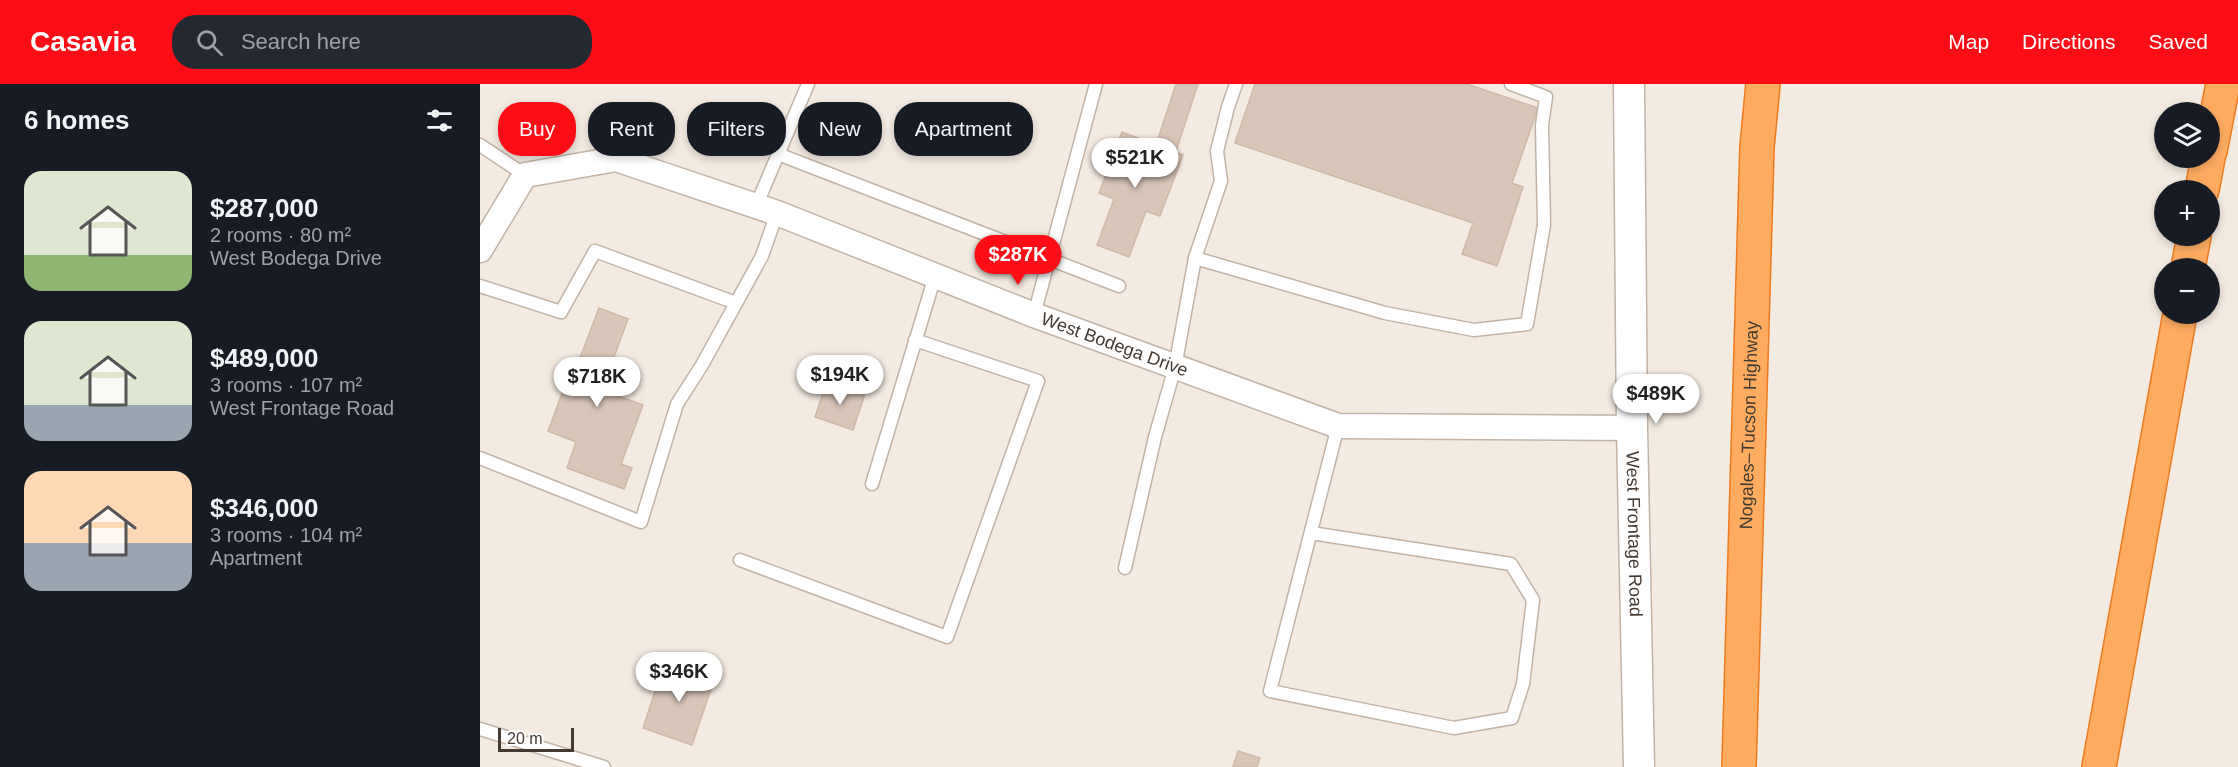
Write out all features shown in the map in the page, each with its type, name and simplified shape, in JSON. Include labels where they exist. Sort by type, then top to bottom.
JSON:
[{"type":"highway","name":"Nogales–Tucson Highway","points":[[1739,767],[1756,159],[1763,84]]},
{"type":"highway","points":[[2220,102],[2223,84]]},
{"type":"highway","points":[[2099,767],[2178,324]]},
{"type":"street","name":"West Frontage Road","points":[[1629,84],[1632,428],[1639,767]]},
{"type":"street","name":"West Bodega Drive","points":[[525,175],[616,159],[767,209],[1034,315],[1338,426],[1632,428]]},
{"type":"street","points":[[480,247],[525,175]]},
{"type":"lane","points":[[786,135],[808,84]]},
{"type":"lane","points":[[1034,315],[1096,84]]},
{"type":"lane","points":[[1125,568],[1155,437],[1175,367],[1195,258],[1221,181],[1217,151],[1236,84]]},
{"type":"lane","points":[[1195,258],[1385,313],[1474,330],[1527,324],[1544,225],[1542,125],[1546,97],[1511,84]]},
{"type":"lane","points":[[480,144],[525,175]]},
{"type":"lane","points":[[480,458],[641,522],[677,404],[702,365],[762,256],[767,209],[778,156]]},
{"type":"lane","points":[[783,156],[1119,286]]},
{"type":"lane","points":[[480,286],[561,312],[595,251],[736,303]]},
{"type":"lane","points":[[872,484],[935,276]]},
{"type":"lane","points":[[740,560],[947,637],[1038,381],[915,340]]},
{"type":"lane","points":[[1311,533],[1511,564],[1533,600],[1523,684],[1512,718],[1454,728],[1270,691],[1338,426]]},
{"type":"lane","points":[[480,729],[604,767]]},
{"type":"building","points":[[1176,84],[1198,84],[1176,151],[1156,145]]},
{"type":"building","points":[[1255,84],[1467,84],[1538,108],[1512,183],[1523,187],[1497,266],[1462,254],[1473,223],[1235,143]]},
{"type":"building","points":[[1122,132],[1183,155],[1160,216],[1146,211],[1129,257],[1097,245],[1114,199],[1099,193]]},
{"type":"building","points":[[599,308],[628,319],[602,390],[643,405],[621,464],[632,468],[624,489],[567,468],[576,442],[548,431],[569,375],[573,376]]},
{"type":"building","points":[[827,381],[865,394],[853,430],[815,417]]},
{"type":"building","points":[[665,661],[715,677],[692,745],[643,728]]},
{"type":"building","points":[[1238,751],[1260,758],[1257,767],[1233,767]]}]
